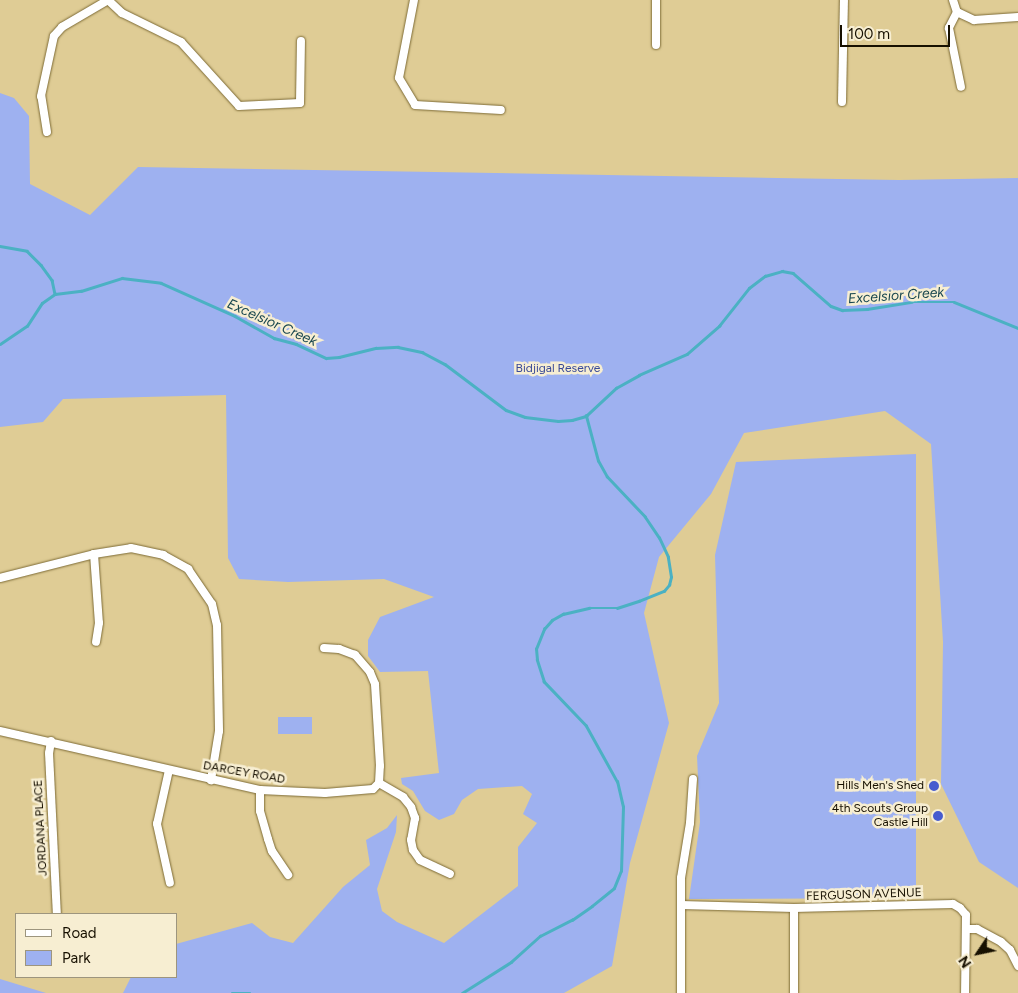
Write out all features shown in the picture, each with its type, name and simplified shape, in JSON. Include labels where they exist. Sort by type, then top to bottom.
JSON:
[{"type":"street","points":[[47,132],[41,96],[54,36],[62,27],[108,0],[122,13],[181,42],[239,106],[300,103],[301,41]]},
{"type":"street","points":[[414,0],[399,78],[415,105],[501,110]]},
{"type":"street","points":[[656,0],[656,44]]},
{"type":"street","points":[[842,102],[844,0]]},
{"type":"street","points":[[952,0],[957,12],[974,20],[1018,17]]},
{"type":"street","points":[[957,12],[949,28],[961,87]]},
{"type":"street","points":[[0,578],[94,554],[130,548],[163,554],[188,569],[212,604],[217,624],[219,731],[211,780]]},
{"type":"street","points":[[94,554],[99,623],[96,642]]},
{"type":"street","points":[[324,648],[339,649],[356,655],[370,672],[375,684],[379,783],[403,798],[411,807],[415,818],[411,840],[413,850],[420,860],[450,874]]},
{"type":"street","name":"DARCEY ROAD","points":[[0,731],[51,741],[260,790],[325,793],[366,791],[373,789],[379,783]]},
{"type":"street","name":"JORDANA PLACE","points":[[51,741],[49,754],[57,913]]},
{"type":"street","points":[[169,770],[157,824],[170,883]]},
{"type":"street","points":[[681,993],[681,878],[690,823],[694,779]]},
{"type":"street","points":[[260,790],[260,811],[268,839],[275,856],[288,875]]},
{"type":"street","name":"FERGUSON AVENUE","points":[[681,905],[794,908],[953,904],[966,915],[965,993]]},
{"type":"street","points":[[794,908],[794,993]]},
{"type":"street","points":[[966,929],[977,929],[1001,942],[1010,950],[1018,966]]},
{"type":"green space","name":"Bidjigal Reserve","points":[[0,93],[14,98],[29,116],[30,184],[90,215],[138,167],[899,180],[1018,178],[1018,888],[979,862],[941,784],[943,642],[931,444],[885,411],[744,433],[711,494],[659,557],[644,613],[669,723],[630,863],[612,966],[564,993],[123,993],[130,978],[178,978],[178,943],[252,923],[270,937],[293,943],[343,887],[370,865],[366,840],[387,828],[397,815],[396,832],[377,889],[382,911],[397,922],[444,943],[518,886],[518,847],[537,823],[523,814],[532,794],[522,786],[478,789],[462,800],[454,814],[439,820],[425,811],[413,791],[402,784],[401,778],[439,773],[428,671],[380,672],[368,656],[368,640],[380,617],[434,597],[384,579],[288,582],[239,579],[228,558],[226,395],[63,399],[43,422],[0,427]]},
{"type":"green space","points":[[916,454],[916,898],[689,899],[700,822],[697,756],[719,703],[715,555],[736,462]]},
{"type":"green space","points":[[278,717],[312,717],[312,734],[278,734]]},
{"type":"green space","points":[[0,979],[46,993],[0,993]]},
{"type":"waterway","name":"Excelsior Creek","points":[[0,246],[27,251],[52,280],[55,294],[81,291],[122,278],[161,283],[235,316],[274,338],[296,344],[326,358],[339,357],[376,348],[398,347],[422,352],[445,364],[506,410],[525,417],[558,421],[586,416],[616,388],[639,375],[687,354],[719,326],[749,288],[765,276],[782,271],[793,273],[831,306],[842,310],[867,309],[911,302],[954,302],[1018,328]]},
{"type":"waterway","points":[[0,344],[27,326],[42,303],[55,294]]},
{"type":"waterway","points":[[462,993],[511,962],[540,936],[572,920],[592,906],[614,888],[621,871],[623,807],[617,782],[586,726],[544,682],[537,660],[536,649],[544,629],[552,620],[563,614],[589,608],[617,608],[639,601],[664,591],[669,585],[671,577],[668,557],[659,538],[645,517],[607,477],[598,461],[586,416]]},
{"type":"waterway","points":[[232,993],[250,993]]},
{"type":"place","name":"Hills Men's Shed","points":[[934,786]]},
{"type":"place","name":"4th Scouts Group Castle Hill","points":[[938,816]]}]
